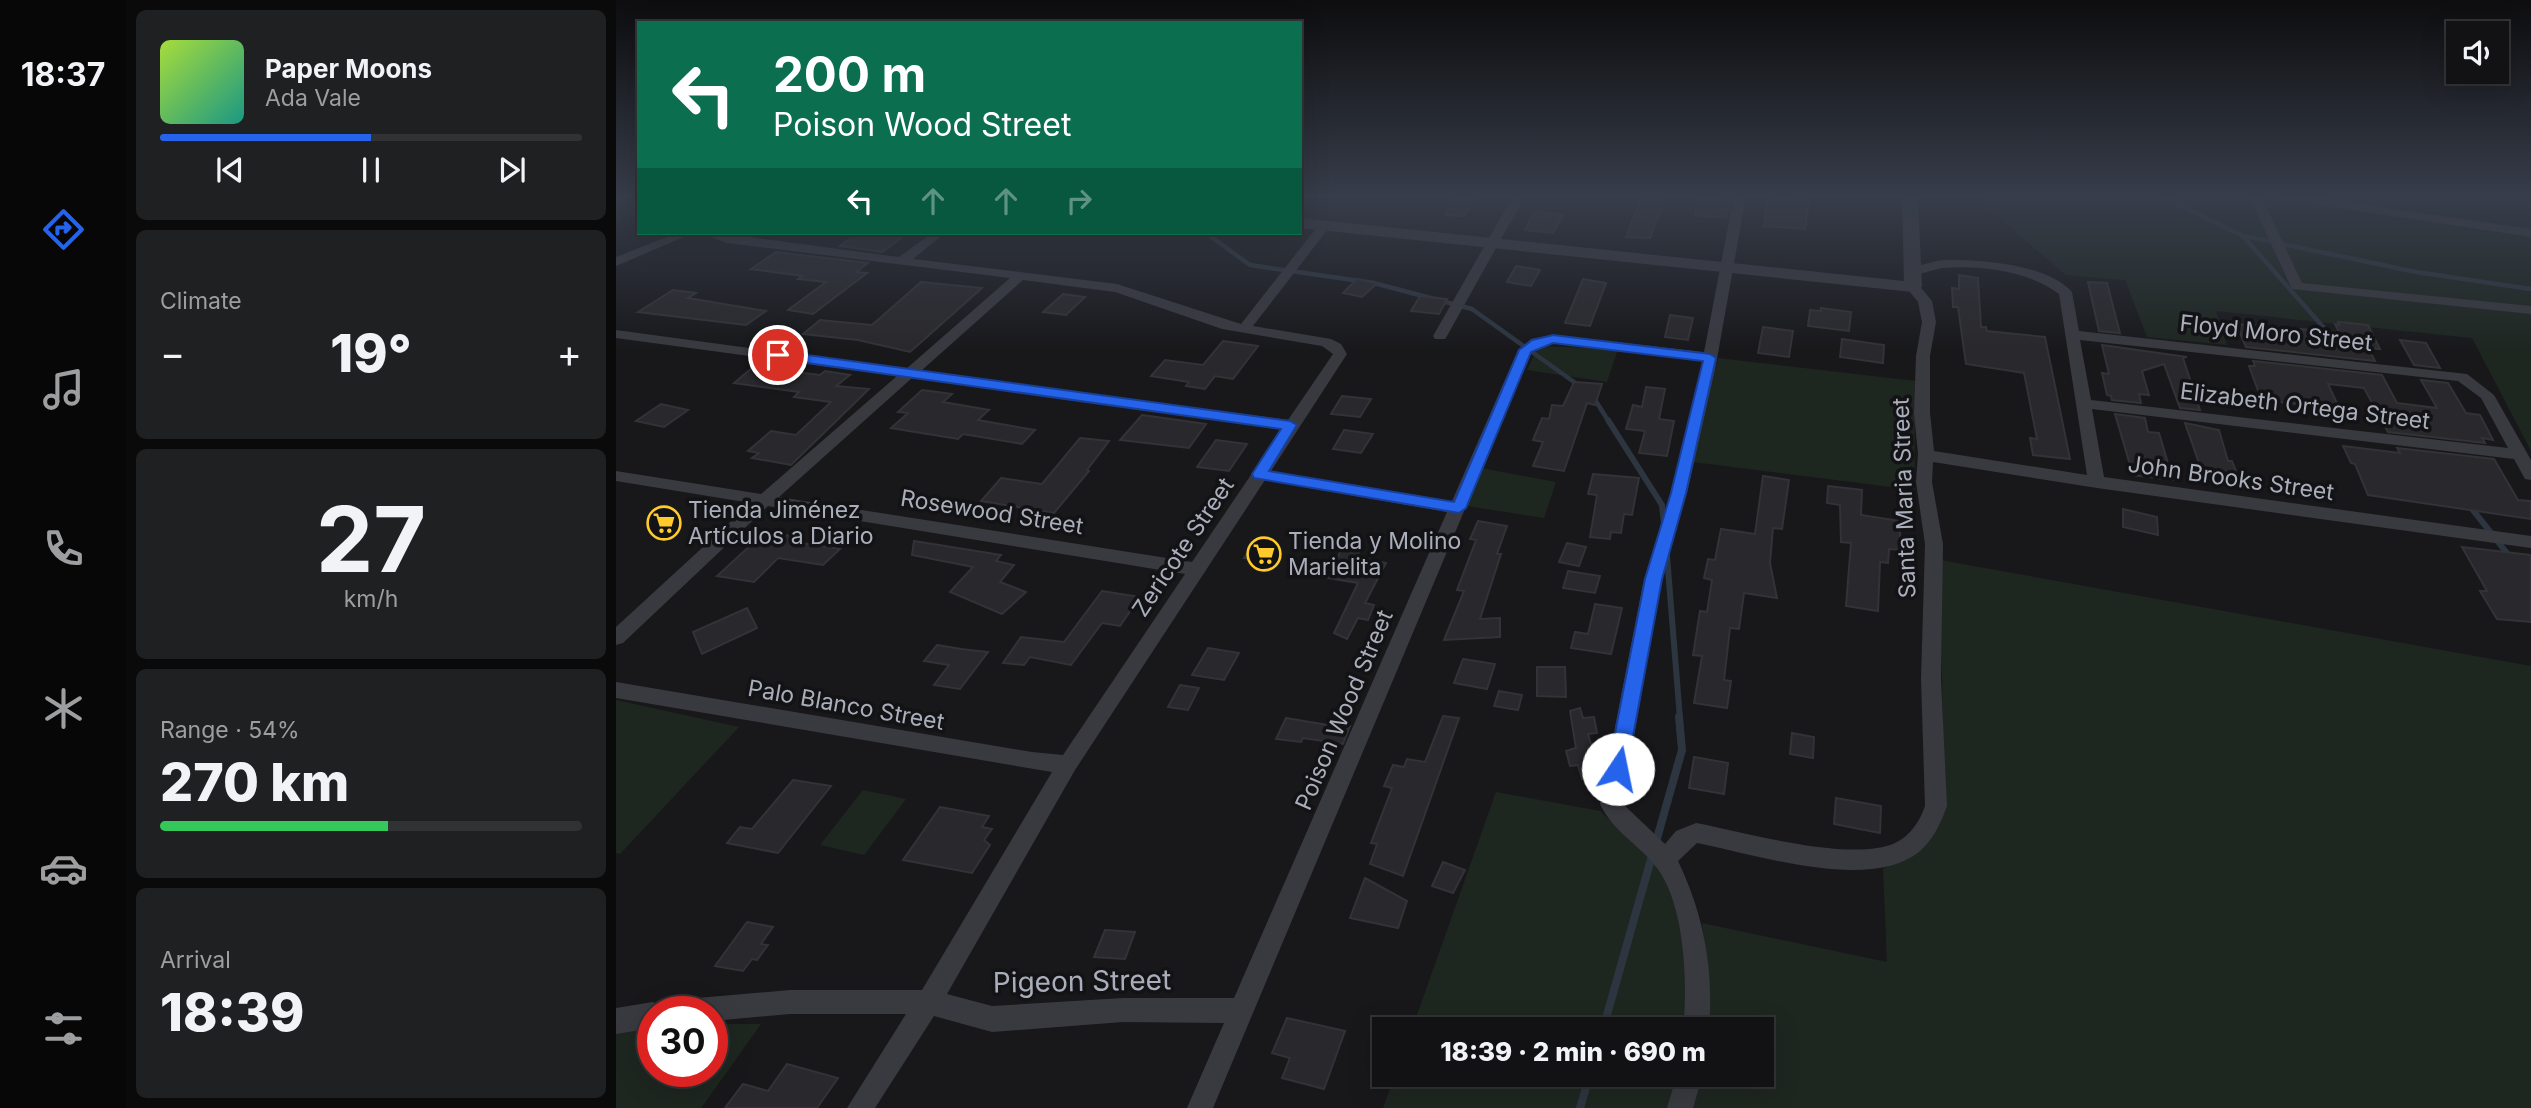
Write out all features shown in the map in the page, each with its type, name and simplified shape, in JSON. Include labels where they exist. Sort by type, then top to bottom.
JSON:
[{"type":"street","points":[[616,262],[651,248]]},
{"type":"street","name":"Zericote Street","points":[[800,248],[1117,288],[1141,293],[1195,317],[1244,329],[1326,342],[1336,347],[1340,354],[1290,425],[1068,764],[929,1002],[860,1108]]},
{"type":"street","points":[[903,260],[919,248]]},
{"type":"street","points":[[1244,329],[1307,248]]},
{"type":"street","points":[[1440,336],[1491,248]]},
{"type":"street","points":[[1531,248],[1728,267],[1912,280],[1944,264],[2007,270],[2049,280],[2065,292],[2086,404],[2097,483]]},
{"type":"street","points":[[1697,1017],[1697,948],[1665,860],[1623,822],[1611,804],[1653,579],[1679,493],[1710,358],[1731,248]]},
{"type":"street","name":"Santa Maria Street","points":[[1665,860],[1684,838],[1696,833],[1825,856],[1872,859],[1897,853],[1917,839],[1931,823],[1936,806],[1931,679],[1934,556],[1931,513],[1924,482],[1926,454],[1922,413],[1923,356],[1929,322],[1925,301],[1912,280],[1911,248]]},
{"type":"street","points":[[2279,248],[2297,286],[2531,310]]},
{"type":"street","points":[[616,638],[767,498],[1020,276]]},
{"type":"street","points":[[616,334],[1290,425]]},
{"type":"street","name":"Floyd Moro Street","points":[[2074,335],[2451,374],[2472,382],[2487,395],[2524,458]]},
{"type":"street","name":"Poison Wood Street","points":[[1200,1108],[1525,350],[1536,342],[1553,339],[1710,358]]},
{"type":"street","name":"Elizabeth Ortega Street","points":[[2086,404],[2524,458]]},
{"type":"street","name":"John Brooks Street","points":[[1926,454],[1945,460],[2097,483],[2531,542]]},
{"type":"street","points":[[2524,458],[2531,475]]},
{"type":"street","points":[[1260,474],[1459,508]]},
{"type":"street","name":"Rosewood Street","points":[[616,475],[1195,569]]},
{"type":"street","name":"Palo Blanco Street","points":[[616,690],[1032,761],[1068,764]]},
{"type":"street","name":"Pigeon Street","points":[[728,1008],[790,1003],[929,1002],[992,1018],[1123,1010],[1241,1011]]},
{"type":"street","points":[[616,1021],[637,1018]]},
{"type":"street","points":[[1680,1108],[1686,1087]]},
{"type":"shaded area","points":[[2034,248],[2531,248],[2531,451],[2472,338],[2216,311],[2227,345],[2147,337],[2125,280],[2066,275]]},
{"type":"shaded area","points":[[1538,346],[1618,349],[1607,382],[1527,370]]},
{"type":"shaded area","points":[[1718,358],[1916,381],[1915,490],[1693,462]]},
{"type":"shaded area","points":[[1481,468],[1556,482],[1544,518],[1467,506]]},
{"type":"shaded area","points":[[1940,560],[2531,666],[2531,1108],[1688,1108],[1694,1087],[1774,1087],[1774,1017],[1704,1017],[1708,970],[1702,923],[1887,962],[1883,868],[1907,858],[1944,797]]},
{"type":"shaded area","points":[[616,700],[739,727],[620,854],[616,853]]},
{"type":"shaded area","points":[[863,790],[906,799],[864,855],[820,845]]},
{"type":"shaded area","points":[[1496,792],[1600,811],[1663,870],[1689,941],[1686,1017],[1416,1017]]},
{"type":"shaded area","points":[[616,1024],[637,1024],[637,1087],[716,1087],[701,1108],[616,1108]]},
{"type":"shaded area","points":[[728,1024],[761,1024],[728,1070]]},
{"type":"shaded area","points":[[1391,1087],[1677,1087],[1673,1108],[1383,1108]]},
{"type":"building","points":[[852,248],[888,248],[882,252]]},
{"type":"building","points":[[776,252],[868,263],[856,272],[867,273],[813,314],[788,310],[826,282],[751,269]]},
{"type":"building","points":[[1516,266],[1540,270],[1531,286],[1507,282]]},
{"type":"building","points":[[1959,275],[1978,278],[1981,327],[1986,327],[1987,331],[2045,337],[2070,459],[2033,455],[2030,438],[2037,439],[2024,373],[1966,364],[1958,307],[1953,307],[1952,288],[1959,289]]},
{"type":"building","points":[[1357,279],[1377,283],[1362,297],[1343,293]]},
{"type":"building","points":[[1583,279],[1606,283],[1590,326],[1565,323]]},
{"type":"building","points":[[921,282],[982,288],[910,352],[858,340],[803,334],[820,320],[872,325]]},
{"type":"building","points":[[2088,282],[2107,283],[2120,333],[2099,331]]},
{"type":"building","points":[[673,290],[696,293],[688,298],[766,311],[746,325],[638,312]]},
{"type":"building","points":[[1063,294],[1085,297],[1066,315],[1043,312]]},
{"type":"building","points":[[1420,296],[1447,299],[1439,314],[1411,311]]},
{"type":"building","points":[[1821,308],[1851,312],[1849,331],[1808,326],[1810,310],[1821,311]]},
{"type":"building","points":[[1670,315],[1693,318],[1688,340],[1665,337]]},
{"type":"building","points":[[2338,322],[2368,325],[2380,349],[2368,348],[2375,361],[2246,347],[2236,324],[2339,332],[2335,324],[2339,325]]},
{"type":"building","points":[[1763,327],[1793,331],[1789,357],[1758,353]]},
{"type":"building","points":[[1842,339],[1884,345],[1883,363],[1840,357]]},
{"type":"building","points":[[2400,340],[2426,343],[2440,368],[2414,365]]},
{"type":"building","points":[[1223,341],[1258,346],[1233,379],[1215,376],[1205,389],[1186,386],[1189,382],[1151,376],[1165,360],[1203,365]]},
{"type":"building","points":[[2102,345],[2187,357],[2183,358],[2200,410],[2180,408],[2164,364],[2142,371],[2149,395],[2139,394],[2141,403],[2112,400],[2111,396],[2107,395],[2102,373],[2109,374]]},
{"type":"building","points":[[2253,361],[2382,375],[2397,403],[2437,408],[2421,380],[2448,383],[2466,413],[2480,415],[2493,440],[2482,438],[2485,443],[2388,432],[2364,388],[2328,384],[2343,416],[2318,413],[2315,406],[2270,401],[2268,397],[2260,396],[2249,366],[2255,366]]},
{"type":"building","points":[[753,367],[820,375],[825,371],[850,375],[836,386],[869,389],[791,465],[752,458],[759,453],[748,451],[771,431],[796,435],[831,402],[794,397],[799,392],[734,383]]},
{"type":"building","points":[[1574,382],[1602,384],[1595,405],[1587,403],[1564,471],[1533,466],[1543,442],[1533,440],[1542,418],[1549,419],[1552,405],[1563,406]]},
{"type":"building","points":[[1646,387],[1665,389],[1659,419],[1674,421],[1667,456],[1639,453],[1645,431],[1626,429],[1633,405],[1642,407]]},
{"type":"building","points":[[922,390],[952,394],[943,402],[989,410],[978,420],[1035,430],[1022,444],[963,434],[958,439],[891,428],[908,413],[898,412]]},
{"type":"building","points":[[1342,396],[1371,399],[1360,417],[1331,414]]},
{"type":"building","points":[[661,404],[688,410],[664,427],[636,421]]},
{"type":"building","points":[[2115,414],[2145,418],[2148,432],[2159,433],[2173,480],[2133,475]]},
{"type":"building","points":[[1142,415],[1206,424],[1189,448],[1120,440]]},
{"type":"building","points":[[2185,423],[2219,430],[2228,461],[2232,461],[2241,484],[2205,480]]},
{"type":"building","points":[[1344,430],[1373,434],[1361,453],[1333,449]]},
{"type":"building","points":[[1080,438],[1109,441],[1087,470],[1089,471],[1054,513],[981,501],[1001,478],[1042,484]]},
{"type":"building","points":[[1216,440],[1247,444],[1229,471],[1197,467]]},
{"type":"building","points":[[2343,446],[2400,453],[2397,448],[2494,459],[2518,500],[2531,501],[2531,519],[2368,495],[2355,464],[2351,463]]},
{"type":"building","points":[[1593,474],[1639,478],[1632,515],[1624,514],[1621,533],[1611,532],[1610,539],[1590,537],[1597,495],[1588,494]]},
{"type":"building","points":[[1763,476],[1789,480],[1782,529],[1773,528],[1770,563],[1777,598],[1744,593],[1739,629],[1730,628],[1724,680],[1731,681],[1727,708],[1694,703],[1702,656],[1693,655],[1700,611],[1707,612],[1712,580],[1704,578],[1708,559],[1715,560],[1721,529],[1755,534]]},
{"type":"building","points":[[1828,486],[1862,490],[1861,515],[1900,521],[1900,550],[1889,549],[1888,563],[1880,562],[1878,611],[1846,606],[1851,543],[1841,542],[1840,505],[1827,503]]},
{"type":"building","points":[[2123,509],[2157,517],[2158,535],[2123,527]]},
{"type":"building","points":[[1478,521],[1507,526],[1480,619],[1500,618],[1500,637],[1444,640],[1464,591],[1457,590],[1476,540],[1470,539]]},
{"type":"building","points":[[765,532],[800,537],[795,542],[840,549],[823,565],[778,558],[754,582],[717,576]]},
{"type":"building","points":[[1256,540],[1277,544],[1266,562],[1244,558]]},
{"type":"building","points":[[914,541],[1001,555],[996,561],[1014,565],[1000,582],[1026,592],[1002,614],[950,592],[973,567],[912,555]]},
{"type":"building","points":[[1567,543],[1586,547],[1579,566],[1559,562]]},
{"type":"building","points":[[1343,546],[1361,549],[1356,557],[1386,563],[1365,603],[1374,605],[1368,620],[1358,618],[1347,639],[1334,633],[1358,583],[1328,578]]},
{"type":"building","points":[[2462,547],[2531,555],[2531,622],[2497,619],[2480,591],[2487,591]]},
{"type":"building","points":[[1568,571],[1600,576],[1595,593],[1563,588]]},
{"type":"building","points":[[1102,591],[1140,597],[1120,626],[1102,623],[1071,665],[1030,657],[1024,665],[1003,663],[1021,637],[1064,642]]},
{"type":"building","points":[[1595,604],[1622,608],[1611,654],[1571,648],[1575,632],[1588,634]]},
{"type":"building","points":[[747,608],[757,628],[702,654],[693,632]]},
{"type":"building","points":[[937,645],[988,652],[960,689],[934,685],[949,665],[924,661]]},
{"type":"building","points":[[1208,648],[1239,653],[1224,680],[1192,675]]},
{"type":"building","points":[[1463,659],[1495,664],[1487,689],[1454,683]]},
{"type":"building","points":[[1537,667],[1565,667],[1566,697],[1537,696]]},
{"type":"building","points":[[1180,685],[1199,688],[1188,710],[1168,707]]},
{"type":"building","points":[[1499,691],[1522,695],[1518,710],[1494,706]]},
{"type":"building","points":[[1580,708],[1583,718],[1594,717],[1597,733],[1588,734],[1600,775],[1582,779],[1578,765],[1570,766],[1566,751],[1576,748],[1570,711]]},
{"type":"building","points":[[1443,716],[1459,718],[1403,876],[1370,864],[1377,844],[1371,843],[1392,788],[1384,786],[1393,765],[1404,767],[1407,759],[1425,762]]},
{"type":"building","points":[[1286,718],[1350,726],[1343,744],[1303,738],[1301,742],[1276,739]]},
{"type":"building","points":[[1792,733],[1814,737],[1813,758],[1790,754]]},
{"type":"building","points":[[1694,757],[1728,763],[1724,794],[1689,788]]},
{"type":"building","points":[[793,780],[831,786],[778,853],[727,843],[740,827],[752,829]]},
{"type":"building","points":[[1836,798],[1881,806],[1880,833],[1834,824]]},
{"type":"building","points":[[940,807],[989,816],[982,827],[992,829],[984,840],[990,845],[972,873],[903,860]]},
{"type":"building","points":[[1443,862],[1465,870],[1453,893],[1432,886]]},
{"type":"building","points":[[1365,878],[1407,901],[1398,928],[1350,918]]},
{"type":"building","points":[[747,922],[773,927],[761,944],[768,945],[757,960],[752,959],[743,971],[715,966]]},
{"type":"building","points":[[1105,930],[1135,932],[1125,959],[1094,957]]},
{"type":"building","points":[[1287,1018],[1345,1031],[1324,1089],[1282,1078],[1290,1058],[1272,1053]]},
{"type":"building","points":[[787,1064],[838,1078],[817,1108],[725,1108],[743,1084],[768,1091]]},
{"type":"waterway","points":[[1226,248],[1250,265],[1374,283],[1472,309],[1581,387]]},
{"type":"waterway","points":[[2253,248],[2332,337]]},
{"type":"waterway","points":[[2300,248],[2416,272],[2531,289]]},
{"type":"waterway","points":[[1592,395],[1609,422]]},
{"type":"waterway","points":[[1608,420],[1662,505],[1664,524]]},
{"type":"waterway","points":[[2469,505],[2510,557]]},
{"type":"waterway","points":[[1667,556],[1680,719]]},
{"type":"waterway","points":[[1656,842],[1682,750],[1679,717]]},
{"type":"waterway","points":[[1606,1017],[1653,852]]},
{"type":"waterway","points":[[1580,1108],[1586,1087]]},
{"type":"place","name":"Tienda Jiménez Artículos a Diario","points":[[664,523]]},
{"type":"place","name":"Tienda y Molino Marielita","points":[[1264,554]]},
{"type":"route","points":[[778,355],[1290,425],[1260,474],[1459,508],[1525,350],[1536,342],[1553,339],[1710,358],[1679,493],[1653,579],[1618,769]]}]
